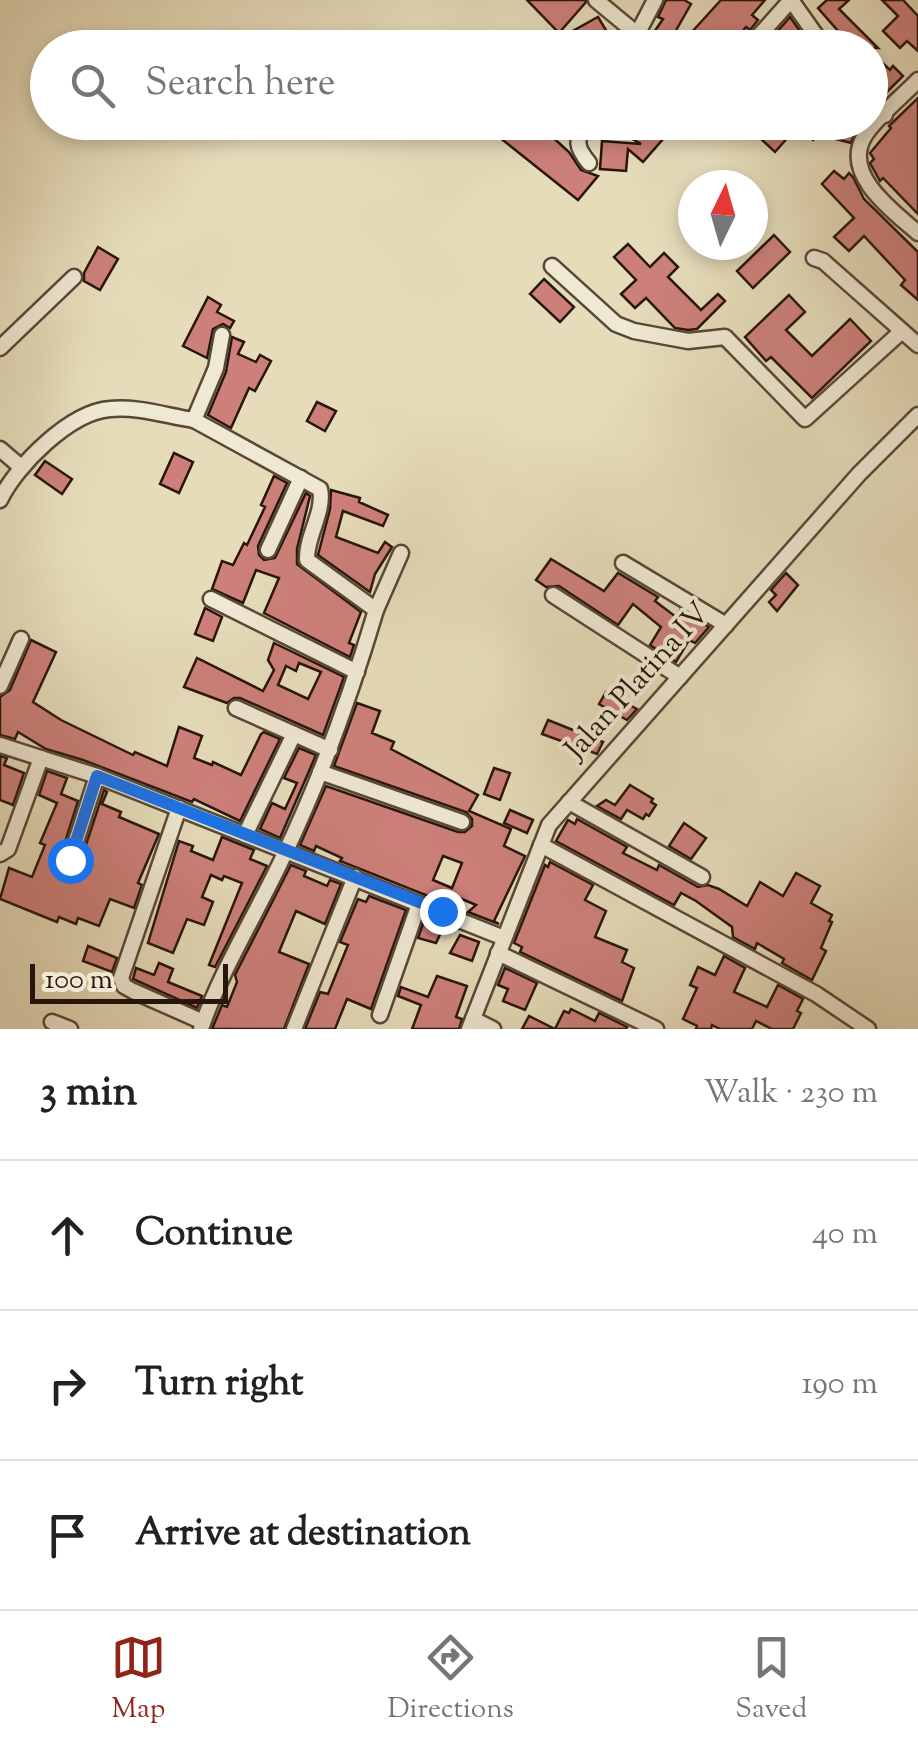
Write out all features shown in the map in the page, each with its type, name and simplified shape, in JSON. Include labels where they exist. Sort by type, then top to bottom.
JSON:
[{"type":"street","points":[[596,0],[624,30]]},
{"type":"street","points":[[640,30],[655,0]]},
{"type":"street","points":[[764,30],[791,0],[812,30]]},
{"type":"street","points":[[888,112],[918,80]]},
{"type":"street","points":[[578,140],[577,149],[590,163]]},
{"type":"street","points":[[863,140],[862,170],[880,200],[918,233]]},
{"type":"street","points":[[814,258],[823,261],[918,345]]},
{"type":"street","points":[[552,266],[616,324],[688,340],[726,337],[806,419],[902,331]]},
{"type":"street","points":[[0,348],[74,277]]},
{"type":"street","points":[[194,420],[216,368],[222,335]]},
{"type":"street","points":[[0,500],[21,467],[93,412],[122,409],[194,420],[320,489],[322,498],[308,545],[308,560],[376,610]]},
{"type":"street","name":"Jalan Platina IV","points":[[471,1024],[550,825],[859,474],[918,415]]},
{"type":"street","points":[[0,449],[21,467]]},
{"type":"street","points":[[268,550],[301,478]]},
{"type":"street","points":[[179,808],[121,978],[124,986],[202,1025],[286,852],[330,750],[376,610],[402,553]]},
{"type":"street","points":[[623,563],[726,624]]},
{"type":"street","points":[[554,595],[680,676]]},
{"type":"street","points":[[210,599],[357,672]]},
{"type":"street","points":[[0,686],[20,639]]},
{"type":"street","points":[[236,708],[330,750]]},
{"type":"street","points":[[245,835],[294,734]]},
{"type":"street","points":[[0,744],[97,776],[419,904],[656,1029]]},
{"type":"street","points":[[0,854],[8,849],[41,758]]},
{"type":"street","points":[[320,772],[462,822]]},
{"type":"street","points":[[70,860],[97,776]]},
{"type":"street","points":[[568,802],[702,877]]},
{"type":"street","points":[[541,845],[816,994],[868,1029]]},
{"type":"street","points":[[294,1029],[355,877]]},
{"type":"street","points":[[380,1014],[419,904]]},
{"type":"street","points":[[52,1022],[70,1029]]},
{"type":"street","points":[[471,1024],[493,1029]]},
{"type":"building","points":[[527,0],[586,0],[562,30],[556,30]]},
{"type":"building","points":[[666,0],[691,4],[676,30],[655,30],[663,19],[658,17]]},
{"type":"building","points":[[721,0],[765,0],[752,15],[758,20],[750,30],[694,30]]},
{"type":"building","points":[[827,0],[849,0],[839,9],[860,30],[837,30],[818,8]]},
{"type":"building","points":[[882,0],[903,0],[918,16],[918,51],[907,41],[900,48],[884,30],[898,16]]},
{"type":"building","points":[[598,17],[606,30],[575,30]]},
{"type":"building","points":[[790,17],[799,30],[779,30]]},
{"type":"building","points":[[893,66],[903,76],[888,91],[888,68]]},
{"type":"building","points":[[918,98],[918,214],[883,178],[880,181],[870,163],[874,159],[870,153],[881,140],[888,140],[889,126]]},
{"type":"building","points":[[503,140],[556,140],[581,170],[598,176],[578,200]]},
{"type":"building","points":[[634,140],[662,140],[643,162],[628,149],[626,171],[600,169],[602,141],[641,144]]},
{"type":"building","points":[[762,140],[786,140],[775,152]]},
{"type":"building","points":[[834,171],[844,179],[849,173],[864,199],[918,252],[918,300],[901,285],[905,280],[864,236],[849,251],[834,237],[854,218],[822,184]]},
{"type":"building","points":[[774,235],[790,252],[753,288],[737,271],[748,260],[768,260],[768,241]]},
{"type":"building","points":[[628,244],[650,267],[664,253],[678,267],[668,277],[701,310],[718,294],[725,301],[697,329],[688,330],[675,328],[646,298],[635,308],[621,294],[636,280],[614,257]]},
{"type":"building","points":[[98,247],[118,259],[100,290],[84,281],[84,273]]},
{"type":"building","points":[[544,279],[574,307],[560,322],[530,294]]},
{"type":"building","points":[[789,295],[805,312],[786,330],[812,356],[850,319],[871,341],[812,398],[771,357],[766,361],[745,337]]},
{"type":"building","points":[[208,297],[221,305],[217,312],[234,321],[230,328],[223,324],[213,329],[207,358],[183,346]]},
{"type":"building","points":[[232,337],[244,342],[238,354],[256,362],[260,355],[271,361],[255,391],[249,388],[231,428],[208,415],[226,372]]},
{"type":"building","points":[[317,402],[336,411],[325,431],[307,421]]},
{"type":"building","points":[[174,453],[193,462],[179,493],[160,484]]},
{"type":"building","points":[[45,461],[72,479],[62,494],[35,475]]},
{"type":"building","points":[[274,476],[287,483],[258,546],[259,555],[264,560],[275,558],[306,493],[310,496],[297,564],[361,612],[349,643],[354,645],[350,657],[264,613],[279,578],[256,570],[243,603],[212,589],[222,561],[233,565],[244,543],[247,545]]},
{"type":"building","points":[[331,490],[360,498],[359,502],[388,515],[383,526],[343,511],[336,537],[378,553],[385,542],[392,547],[375,574],[370,592],[318,555]]},
{"type":"building","points":[[551,559],[604,591],[618,573],[658,597],[655,601],[676,617],[680,610],[709,627],[695,643],[689,640],[676,662],[650,645],[661,627],[633,604],[618,625],[559,586],[546,587],[536,580]]},
{"type":"building","points":[[786,573],[798,585],[777,611],[769,602],[776,595],[771,590]]},
{"type":"building","points":[[205,608],[222,617],[213,641],[195,634]]},
{"type":"building","points":[[31,640],[56,652],[33,702],[133,755],[135,752],[167,766],[179,727],[202,736],[194,758],[241,775],[261,734],[280,739],[240,821],[194,799],[192,802],[46,749],[18,732],[15,739],[0,735],[0,697],[10,690]]},
{"type":"building","points":[[274,643],[344,677],[323,735],[240,698],[227,703],[184,687],[197,658],[263,691],[274,670],[268,660]],"holes":[[[299,663],[321,672],[308,699],[278,685],[286,666],[296,671]]]},
{"type":"building","points":[[606,692],[637,709],[627,720],[599,704]]},
{"type":"building","points":[[357,703],[380,711],[372,733],[394,742],[391,749],[478,795],[469,811],[511,829],[504,846],[525,856],[494,921],[499,924],[468,912],[476,905],[457,897],[453,906],[340,861],[342,858],[316,846],[314,851],[300,845],[326,786],[458,832],[472,826],[466,812],[334,766]],"holes":[[[443,856],[462,863],[452,888],[433,880]]]},
{"type":"building","points":[[548,720],[603,742],[597,754],[542,734]]},
{"type":"building","points":[[299,748],[316,755],[280,838],[260,829],[272,803],[285,809],[297,783],[284,778]]},
{"type":"building","points":[[0,756],[7,758],[4,765],[24,773],[13,805],[0,800]]},
{"type":"building","points":[[494,768],[510,773],[500,800],[484,794]]},
{"type":"building","points":[[47,771],[67,778],[61,794],[78,801],[60,858],[66,870],[73,870],[80,863],[104,790],[107,792],[102,804],[121,812],[119,817],[159,834],[138,883],[142,885],[134,908],[110,899],[99,926],[78,918],[76,924],[59,917],[57,922],[0,899],[9,868],[32,877],[45,845],[40,843],[57,803],[39,795]]},
{"type":"building","points":[[630,785],[653,799],[651,802],[656,805],[649,816],[646,814],[643,819],[627,810],[621,819],[597,806],[606,800],[615,805]]},
{"type":"building","points":[[510,810],[533,820],[527,833],[504,823]]},
{"type":"building","points":[[577,819],[627,847],[623,853],[657,870],[659,865],[698,887],[719,889],[747,906],[760,882],[783,896],[796,873],[820,886],[811,903],[832,915],[832,922],[821,948],[826,951],[812,980],[757,943],[755,949],[733,937],[732,927],[696,901],[681,893],[674,905],[556,841],[568,820],[575,824]]},
{"type":"building","points":[[684,823],[706,838],[691,859],[669,846]]},
{"type":"building","points":[[222,837],[254,850],[250,859],[267,866],[215,967],[209,965],[242,883],[224,876],[222,880],[211,875],[202,897],[213,902],[204,925],[187,919],[173,953],[148,943],[179,841],[213,860]]},
{"type":"building","points":[[550,862],[593,885],[585,900],[606,911],[595,937],[627,950],[622,962],[634,968],[622,1001],[520,952],[522,947],[514,943],[545,865],[548,867]]},
{"type":"building","points":[[291,865],[327,886],[330,880],[341,884],[325,924],[296,911],[279,952],[309,964],[284,1029],[212,1029],[222,1005],[227,1007],[237,982],[235,975]]},
{"type":"building","points":[[369,896],[406,910],[371,1009],[347,999],[335,1029],[305,1029],[320,992],[328,994],[348,945],[340,942],[358,899],[366,902]]},
{"type":"building","points":[[425,918],[444,926],[436,943],[418,938]]},
{"type":"building","points":[[460,935],[479,942],[472,961],[450,953]]},
{"type":"building","points":[[88,946],[117,958],[112,972],[83,961]]},
{"type":"building","points":[[724,956],[745,968],[734,992],[767,1007],[778,985],[803,999],[793,1029],[772,1029],[756,1021],[752,1029],[720,1029],[712,1025],[711,1029],[696,1029],[683,1019],[697,988],[690,985],[698,967],[715,975]]},
{"type":"building","points":[[159,963],[173,969],[168,982],[202,996],[197,1008],[133,979],[136,968],[154,975]]},
{"type":"building","points":[[505,968],[537,983],[525,1010],[503,1001],[508,989],[498,985]]},
{"type":"building","points":[[437,976],[467,986],[456,1017],[462,1019],[459,1029],[412,1029],[421,1005],[398,996],[401,987],[428,997]]},
{"type":"building","points":[[571,1009],[595,1021],[599,1013],[627,1027],[626,1029],[555,1029],[564,1011],[569,1013]]},
{"type":"building","points":[[529,1016],[555,1029],[522,1029]]},
{"type":"route","points":[[70,860],[97,776],[442,911]]}]
